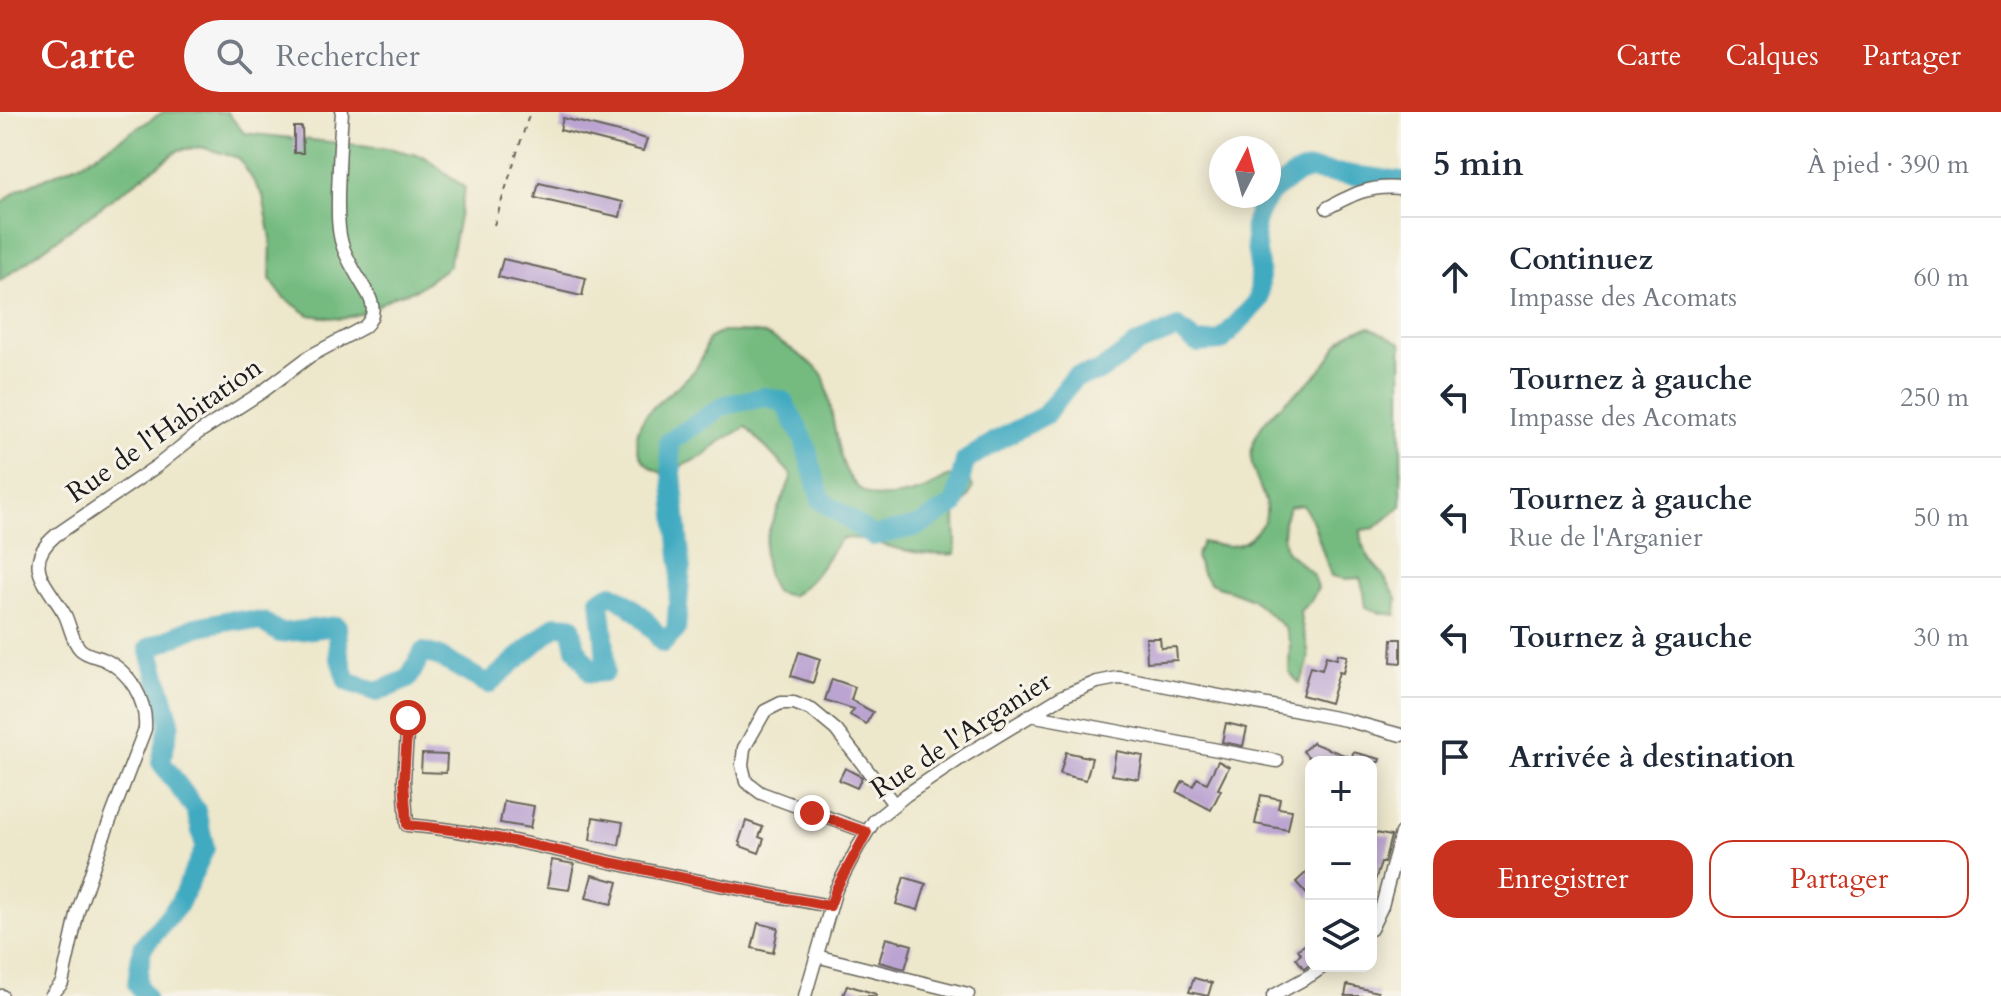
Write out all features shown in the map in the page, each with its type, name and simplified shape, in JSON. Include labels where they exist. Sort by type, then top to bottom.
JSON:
[{"type":"street","name":"Rue de l'Habitation","points":[[51,996],[62,983],[78,911],[145,729],[146,713],[134,685],[117,668],[83,651],[78,645],[63,612],[42,579],[39,556],[56,535],[157,466],[198,433],[262,392],[310,356],[369,323],[372,301],[345,252],[340,236],[338,161],[342,112]]},
{"type":"street","points":[[1327,208],[1358,192],[1378,187],[1401,188]]},
{"type":"street","name":"Rue de l'Arganier","points":[[805,996],[836,889],[874,821],[964,756],[1080,688],[1108,680],[1130,679],[1346,720],[1401,735]]},
{"type":"street","points":[[867,832],[761,793],[746,782],[742,765],[744,748],[765,711],[781,703],[794,703],[812,710],[836,730],[894,804]]},
{"type":"street","points":[[1030,715],[1277,761]]},
{"type":"street","points":[[408,718],[404,780],[407,825],[464,831],[735,889],[830,906]]},
{"type":"street","points":[[1377,916],[1401,833]]},
{"type":"street","points":[[816,956],[968,994]]},
{"type":"street","points":[[1273,996],[1315,972]]},
{"type":"path","points":[[494,225],[530,112]]},
{"type":"green space","points":[[163,112],[227,112],[244,133],[388,148],[425,157],[465,188],[449,266],[417,289],[394,296],[366,312],[341,319],[309,315],[283,297],[270,279],[271,238],[263,196],[239,158],[201,147],[179,150],[0,281],[0,205],[17,190],[85,161]]},
{"type":"green space","points":[[1370,327],[1401,343],[1401,506],[1375,528],[1361,530],[1362,544],[1370,560],[1397,598],[1396,615],[1366,607],[1360,578],[1331,576],[1313,522],[1303,505],[1289,507],[1283,536],[1286,551],[1313,574],[1318,588],[1311,601],[1300,611],[1308,663],[1299,683],[1289,672],[1290,643],[1285,628],[1252,599],[1210,583],[1196,557],[1202,542],[1223,546],[1243,543],[1261,525],[1265,519],[1265,502],[1251,457],[1256,435],[1271,414],[1321,370],[1347,335]]},
{"type":"green space","points":[[721,332],[763,334],[796,352],[820,371],[843,464],[862,491],[878,497],[899,496],[926,489],[951,476],[965,474],[973,487],[967,500],[956,510],[955,554],[923,554],[861,539],[841,539],[814,577],[800,590],[791,596],[775,592],[768,575],[765,546],[792,475],[746,427],[718,443],[706,455],[664,474],[648,465],[638,450],[640,424],[647,414],[688,377],[700,361],[708,339]]},
{"type":"building","points":[[563,118],[647,139],[643,151],[560,130]]},
{"type":"building","points":[[294,127],[302,127],[303,153],[294,153]]},
{"type":"building","points":[[539,183],[623,202],[620,217],[535,198]]},
{"type":"building","points":[[503,259],[586,278],[582,296],[498,277]]},
{"type":"building","points":[[1146,638],[1160,638],[1161,648],[1176,647],[1177,660],[1147,662]]},
{"type":"building","points":[[1392,639],[1401,639],[1401,663],[1391,662]]},
{"type":"building","points":[[799,652],[820,659],[813,683],[791,676]]},
{"type":"building","points":[[1338,654],[1347,656],[1330,703],[1302,695],[1310,667],[1322,670],[1326,656],[1337,659]]},
{"type":"building","points":[[832,679],[855,687],[851,700],[873,712],[866,724],[850,715],[854,709],[825,700]]},
{"type":"building","points":[[1226,723],[1247,728],[1243,746],[1222,742]]},
{"type":"building","points":[[1313,742],[1347,756],[1308,756],[1303,751]]},
{"type":"building","points":[[1116,751],[1143,756],[1139,779],[1112,775]]},
{"type":"building","points":[[1066,752],[1092,758],[1086,780],[1060,774]]},
{"type":"building","points":[[422,754],[447,755],[446,773],[421,772]]},
{"type":"building","points":[[1218,761],[1229,767],[1211,810],[1177,792],[1183,781],[1193,786],[1197,778],[1207,783]]},
{"type":"building","points":[[845,768],[862,777],[857,788],[839,780]]},
{"type":"building","points":[[1261,795],[1280,799],[1278,808],[1292,810],[1288,830],[1255,824]]},
{"type":"building","points":[[504,801],[534,806],[530,828],[500,823]]},
{"type":"building","points":[[593,817],[623,822],[619,845],[590,840]]},
{"type":"building","points":[[746,821],[763,827],[759,837],[764,839],[759,853],[740,846]]},
{"type":"building","points":[[1377,833],[1391,836],[1384,863],[1381,863],[1377,874]]},
{"type":"building","points":[[552,860],[574,864],[569,890],[547,887]]},
{"type":"building","points":[[1305,874],[1305,892],[1296,882]]},
{"type":"building","points":[[592,875],[618,882],[612,904],[586,898]]},
{"type":"building","points":[[904,877],[926,884],[918,910],[896,904]]},
{"type":"building","points":[[758,923],[778,928],[773,953],[752,948]]},
{"type":"building","points":[[886,938],[912,945],[905,969],[879,962]]},
{"type":"building","points":[[1305,945],[1304,969],[1296,958],[1301,954],[1298,949]]},
{"type":"building","points":[[1194,978],[1212,983],[1208,996],[1189,992]]},
{"type":"building","points":[[847,985],[876,994],[876,996],[843,996]]},
{"type":"building","points":[[1347,985],[1378,992],[1378,996],[1345,996]]},
{"type":"waterway","points":[[1281,185],[1309,170],[1401,181]]},
{"type":"waterway","points":[[145,996],[137,984],[142,948],[179,904],[205,848],[196,810],[161,762],[170,722],[149,648],[196,627],[230,620],[263,622],[280,633],[337,626],[339,655],[347,681],[377,692],[408,679],[423,652],[438,656],[488,684],[556,625],[571,626],[576,648],[592,673],[605,672],[600,600],[612,594],[621,599],[640,615],[663,643],[676,630],[681,567],[669,442],[725,405],[764,397],[783,401],[804,440],[821,500],[873,536],[918,526],[955,504],[965,461],[1045,415],[1075,377],[1099,372],[1138,344],[1178,328],[1197,343],[1221,341],[1259,300],[1260,270],[1254,230],[1262,208]]},
{"type":"route","points":[[408,718],[404,780],[407,825],[450,828],[735,889],[830,906],[849,862],[867,832],[812,813]]}]
